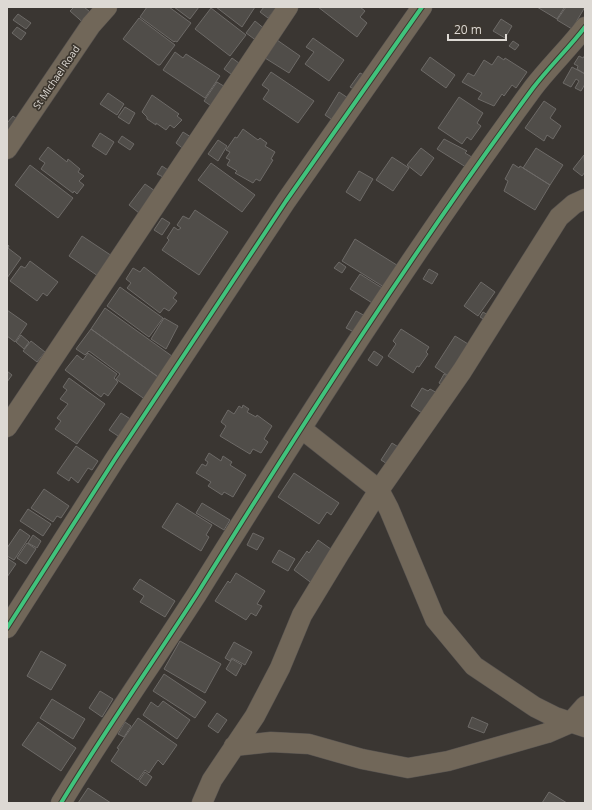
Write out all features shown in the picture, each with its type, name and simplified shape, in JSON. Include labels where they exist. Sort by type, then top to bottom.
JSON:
[{"type":"street","name":"St Michael Road","points":[[7,149],[91,25],[107,7]]},
{"type":"street","points":[[7,428],[288,7]]},
{"type":"street","points":[[7,628],[115,458],[286,201],[422,7]]},
{"type":"street","points":[[61,803],[92,751],[154,660],[252,505],[476,167],[535,85],[585,27]]},
{"type":"street","points":[[202,803],[212,780],[255,716],[280,668],[302,615],[379,490],[462,371],[559,218],[574,204],[585,199]]},
{"type":"street","points":[[302,429],[379,490],[389,508],[435,619],[474,666],[535,707],[578,725]]},
{"type":"street","points":[[578,725],[585,706]]},
{"type":"street","points":[[234,746],[271,742],[309,744],[362,759],[408,768],[448,761],[578,725]]},
{"type":"building","points":[[74,7],[84,7],[95,16],[87,26],[70,11]]},
{"type":"building","points":[[147,7],[169,7],[191,23],[177,42],[174,42],[140,17]]},
{"type":"building","points":[[174,7],[199,7],[190,19]]},
{"type":"building","points":[[216,7],[255,7],[242,27]]},
{"type":"building","points":[[264,7],[276,8],[268,18],[260,12]]},
{"type":"building","points":[[318,7],[360,7],[365,11],[360,17],[367,23],[357,37]]},
{"type":"building","points":[[537,7],[563,7],[564,8],[557,19]]},
{"type":"building","points":[[566,7],[585,7],[572,29],[557,20]]},
{"type":"building","points":[[211,8],[246,35],[230,56],[195,29]]},
{"type":"building","points":[[18,14],[31,23],[26,29],[13,20]]},
{"type":"building","points":[[139,18],[175,45],[160,65],[123,39]]},
{"type":"building","points":[[501,19],[512,26],[505,38],[493,31]]},
{"type":"building","points":[[255,21],[266,30],[257,41],[246,33]]},
{"type":"building","points":[[17,27],[26,33],[21,40],[12,33]]},
{"type":"building","points":[[313,38],[344,60],[329,81],[305,64],[314,52],[306,47]]},
{"type":"building","points":[[277,40],[300,56],[289,73],[265,58]]},
{"type":"building","points":[[513,41],[519,45],[515,50],[509,46]]},
{"type":"building","points":[[175,52],[183,58],[186,54],[220,76],[205,98],[163,70]]},
{"type":"building","points":[[585,55],[585,74],[577,69],[578,66],[574,64],[579,56],[583,58]]},
{"type":"building","points":[[498,56],[504,60],[505,58],[527,72],[516,88],[512,85],[504,96],[502,94],[494,106],[478,99],[482,93],[462,82],[468,73],[474,76],[484,60],[492,65]]},
{"type":"building","points":[[430,57],[455,75],[446,88],[421,70]]},
{"type":"building","points":[[232,58],[243,66],[235,77],[224,69]]},
{"type":"building","points":[[572,67],[585,74],[585,84],[581,91],[575,88],[579,81],[576,79],[571,87],[563,83]]},
{"type":"building","points":[[271,72],[314,101],[298,123],[263,99],[269,90],[262,85]]},
{"type":"building","points":[[360,73],[366,76],[356,90],[350,87]]},
{"type":"building","points":[[217,82],[227,88],[214,108],[204,101]]},
{"type":"building","points":[[339,92],[348,98],[334,121],[325,115]]},
{"type":"building","points":[[108,93],[124,104],[117,115],[100,104]]},
{"type":"building","points":[[152,95],[179,114],[177,116],[182,120],[174,128],[170,125],[166,130],[156,123],[156,125],[147,119],[142,112]]},
{"type":"building","points":[[459,97],[483,113],[477,123],[481,126],[471,140],[467,137],[462,144],[438,128]]},
{"type":"building","points":[[544,101],[556,109],[550,118],[561,126],[553,139],[547,135],[544,141],[525,128]]},
{"type":"building","points":[[125,107],[135,113],[129,124],[118,117]]},
{"type":"building","points":[[13,116],[23,124],[13,135],[7,130],[7,123]]},
{"type":"building","points":[[243,129],[258,140],[260,138],[267,143],[265,146],[275,152],[271,159],[273,160],[260,181],[256,179],[253,183],[235,173],[237,171],[227,165],[230,160],[226,158],[230,152],[226,150]]},
{"type":"building","points":[[183,132],[194,139],[186,151],[176,143]]},
{"type":"building","points":[[100,133],[114,142],[106,155],[92,146]]},
{"type":"building","points":[[122,136],[134,144],[130,150],[118,142]]},
{"type":"building","points":[[444,139],[467,151],[465,153],[475,159],[469,169],[437,149]]},
{"type":"building","points":[[218,140],[227,146],[218,161],[208,154]]},
{"type":"building","points":[[48,147],[67,162],[68,159],[80,169],[78,172],[84,176],[79,181],[84,185],[77,194],[74,191],[73,193],[41,169],[45,163],[39,159]]},
{"type":"building","points":[[421,148],[434,158],[421,176],[407,165]]},
{"type":"building","points":[[536,148],[563,165],[550,185],[523,168]]},
{"type":"building","points":[[584,155],[585,172],[582,176],[573,169]]},
{"type":"building","points":[[392,157],[409,168],[393,191],[376,180]]},
{"type":"building","points":[[211,163],[255,195],[242,212],[198,180]]},
{"type":"building","points":[[513,164],[519,168],[520,166],[550,185],[535,210],[504,191],[508,181],[505,179]]},
{"type":"building","points":[[30,165],[73,198],[58,218],[15,185]]},
{"type":"building","points":[[162,166],[168,170],[163,177],[157,174]]},
{"type":"building","points":[[359,171],[373,179],[360,201],[346,192]]},
{"type":"building","points":[[145,184],[155,191],[139,213],[129,205]]},
{"type":"building","points":[[195,210],[228,232],[199,275],[162,250],[169,240],[167,238],[174,227],[178,230],[181,228],[177,225],[183,216],[189,219]]},
{"type":"building","points":[[162,218],[170,223],[162,235],[154,230]]},
{"type":"building","points":[[82,236],[112,256],[98,276],[69,256]]},
{"type":"building","points":[[355,239],[400,267],[387,289],[342,261]]},
{"type":"building","points":[[7,244],[9,246],[8,248],[21,258],[7,278]]},
{"type":"building","points":[[30,261],[58,282],[47,296],[43,293],[37,301],[10,281],[21,266],[25,268]]},
{"type":"building","points":[[339,262],[346,267],[342,273],[334,268]]},
{"type":"building","points":[[144,267],[177,293],[173,298],[177,301],[169,311],[164,308],[160,313],[127,288],[131,283],[126,279],[133,268],[140,272]]},
{"type":"building","points":[[429,269],[438,274],[432,284],[423,279]]},
{"type":"building","points":[[360,274],[387,291],[377,306],[350,289]]},
{"type":"building","points":[[481,282],[495,292],[478,316],[464,306]]},
{"type":"building","points":[[120,287],[163,318],[149,337],[107,306]]},
{"type":"building","points":[[105,308],[176,359],[161,379],[91,329]]},
{"type":"building","points":[[7,310],[27,324],[15,342],[7,336]]},
{"type":"building","points":[[356,311],[367,317],[358,334],[346,328]]},
{"type":"building","points":[[483,312],[493,318],[490,323],[480,317]]},
{"type":"building","points":[[164,318],[178,326],[166,349],[151,339]]},
{"type":"building","points":[[91,329],[161,379],[146,400],[116,379],[120,374],[89,351],[85,355],[76,349]]},
{"type":"building","points":[[401,329],[429,347],[426,352],[428,354],[413,373],[388,356],[396,344],[393,341]]},
{"type":"building","points":[[21,335],[29,342],[24,349],[16,342]]},
{"type":"building","points":[[455,336],[473,347],[453,379],[435,367]]},
{"type":"building","points":[[31,341],[45,352],[37,362],[23,351]]},
{"type":"building","points":[[374,351],[383,357],[377,366],[368,360]]},
{"type":"building","points":[[88,353],[117,374],[114,378],[118,382],[108,396],[104,393],[101,397],[65,370],[77,355],[83,360]]},
{"type":"building","points":[[7,371],[12,375],[7,382]]},
{"type":"building","points":[[444,374],[452,379],[447,388],[439,383]]},
{"type":"building","points":[[69,378],[105,404],[77,444],[55,429],[61,421],[57,418],[68,404],[60,399],[67,390],[63,387]]},
{"type":"building","points":[[422,388],[428,391],[430,389],[439,394],[422,413],[411,406]]},
{"type":"building","points":[[243,405],[249,409],[247,412],[256,417],[257,415],[272,426],[264,439],[268,442],[261,453],[253,449],[250,454],[220,436],[226,426],[221,422],[228,410],[234,414],[239,406],[242,408]]},
{"type":"building","points":[[121,413],[132,420],[121,438],[109,430]]},
{"type":"building","points":[[392,443],[403,450],[392,467],[381,460]]},
{"type":"building","points":[[76,446],[98,461],[92,470],[88,468],[78,483],[71,477],[69,481],[57,473]]},
{"type":"building","points":[[209,453],[221,461],[223,456],[232,462],[230,465],[246,475],[233,497],[224,492],[222,495],[208,486],[211,482],[196,473],[202,464],[206,466],[208,462],[205,460]]},
{"type":"building","points":[[294,473],[339,503],[331,515],[327,512],[319,524],[278,497]]},
{"type":"building","points":[[44,489],[69,506],[61,518],[57,516],[53,522],[31,508]]},
{"type":"building","points":[[177,503],[212,525],[206,535],[209,537],[201,551],[162,527]]},
{"type":"building","points":[[202,503],[230,520],[224,530],[196,513]]},
{"type":"building","points":[[28,509],[51,524],[43,536],[20,521]]},
{"type":"building","points":[[20,529],[30,536],[14,560],[7,556],[7,548]]},
{"type":"building","points":[[253,533],[264,538],[257,550],[247,545]]},
{"type":"building","points":[[33,535],[41,541],[37,548],[28,543]]},
{"type":"building","points":[[318,540],[335,552],[313,584],[294,570],[307,551],[309,553]]},
{"type":"building","points":[[27,543],[36,549],[26,564],[17,558]]},
{"type":"building","points":[[279,550],[295,559],[288,571],[272,562]]},
{"type":"building","points":[[7,558],[16,564],[7,577]]},
{"type":"building","points":[[236,573],[265,591],[257,604],[262,606],[256,616],[251,613],[246,620],[215,601],[228,581],[230,583]]},
{"type":"building","points":[[140,579],[175,601],[165,617],[140,602],[144,596],[133,589]]},
{"type":"building","points":[[180,641],[221,664],[205,693],[164,669]]},
{"type":"building","points":[[234,642],[252,652],[245,665],[232,658],[230,661],[225,658]]},
{"type":"building","points":[[41,651],[66,665],[51,690],[27,676]]},
{"type":"building","points":[[232,659],[242,665],[236,676],[226,669]]},
{"type":"building","points":[[164,674],[206,702],[195,718],[153,691]]},
{"type":"building","points":[[100,691],[113,699],[102,717],[89,708]]},
{"type":"building","points":[[52,699],[85,719],[73,739],[40,718]]},
{"type":"building","points":[[163,701],[190,720],[177,739],[143,715],[151,702],[158,707]]},
{"type":"building","points":[[217,713],[227,720],[218,733],[208,726]]},
{"type":"building","points":[[472,717],[488,724],[484,733],[468,727]]},
{"type":"building","points":[[138,718],[177,745],[163,765],[158,760],[149,773],[145,770],[138,780],[111,761],[119,749],[117,748]]},
{"type":"building","points":[[38,722],[76,748],[61,771],[22,745]]},
{"type":"building","points":[[125,722],[131,726],[124,737],[118,734]]},
{"type":"building","points":[[145,772],[152,777],[146,786],[139,781]]},
{"type":"building","points":[[88,788],[111,803],[78,803]]},
{"type":"building","points":[[549,792],[567,803],[542,803]]},
{"type":"cycle path","points":[[7,628],[115,459],[286,201],[422,7]]},
{"type":"cycle path","points":[[61,803],[402,274],[488,149],[533,88],[585,27]]}]
